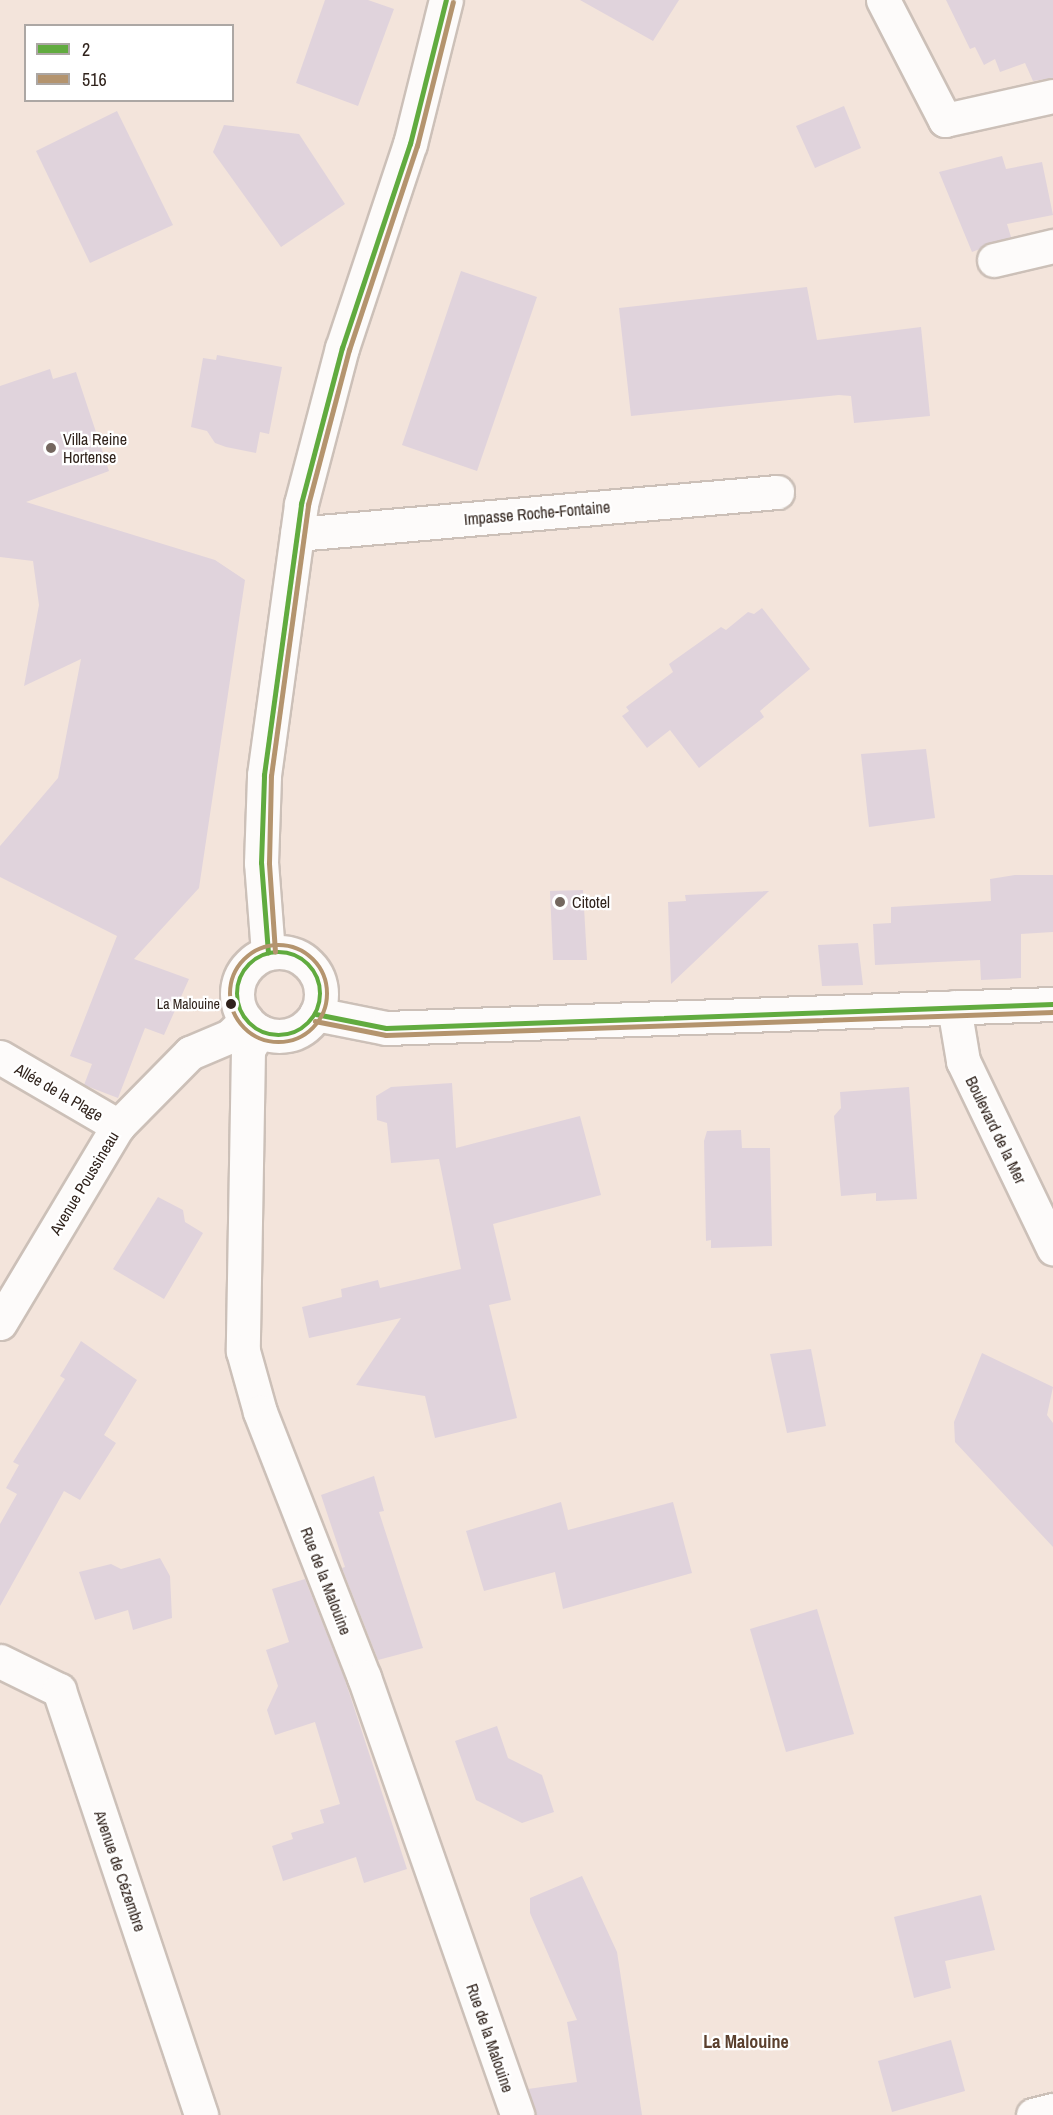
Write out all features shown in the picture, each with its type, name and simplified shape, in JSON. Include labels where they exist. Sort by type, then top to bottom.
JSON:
[{"type":"street","points":[[268,953],[261,863],[264,775],[297,534],[342,348],[388,219],[446,0]]},
{"type":"street","points":[[883,0],[945,120],[1053,96]]},
{"type":"street","points":[[994,260],[1053,246]]},
{"type":"street","name":"Impasse Roche-Fontaine","points":[[297,534],[777,492]]},
{"type":"street","points":[[268,953],[296,955],[316,974],[321,1001],[316,1014],[291,1034],[253,1026],[237,997],[238,985],[249,965],[268,953]]},
{"type":"street","points":[[316,1014],[386,1028],[1053,1004]]},
{"type":"street","name":"Boulevard de la Mer","points":[[954,1007],[963,1061],[1053,1248]]},
{"type":"street","name":"Avenue Poussineau","points":[[0,1323],[118,1126],[190,1053],[253,1026]]},
{"type":"street","name":"Rue de la Malouine","points":[[253,1026],[248,1050],[243,1351],[260,1412],[364,1677],[517,2115]]},
{"type":"street","name":"Allée de la Plage","points":[[0,1057],[118,1126]]},
{"type":"street","name":"Avenue de Cézembre","points":[[0,1661],[59,1690],[201,2115]]},
{"type":"street","points":[[1033,2115],[1053,2110]]},
{"type":"building","points":[[325,0],[368,0],[394,9],[358,106],[296,83]]},
{"type":"building","points":[[580,0],[679,0],[653,41]]},
{"type":"building","points":[[946,0],[1053,0],[1053,78],[1033,81],[1025,63],[1000,72],[995,59],[984,65],[975,47],[970,49]]},
{"type":"building","points":[[844,106],[861,148],[815,168],[796,126]]},
{"type":"building","points":[[117,111],[173,225],[90,263],[36,151]]},
{"type":"building","points":[[224,125],[299,134],[345,204],[281,247],[213,152]]},
{"type":"building","points":[[1002,156],[1006,169],[1042,162],[1053,215],[1007,224],[1011,237],[972,252],[939,172]]},
{"type":"building","points":[[461,271],[537,297],[477,471],[402,445]]},
{"type":"building","points":[[807,287],[817,340],[921,327],[930,416],[854,423],[851,396],[839,395],[631,416],[619,308]]},
{"type":"building","points":[[217,355],[282,367],[269,434],[260,432],[256,453],[215,443],[207,431],[191,427],[203,358],[216,360]]},
{"type":"building","points":[[50,369],[53,379],[76,372],[109,471],[26,502],[215,560],[245,580],[199,888],[134,959],[189,979],[164,1035],[145,1028],[118,1098],[84,1085],[92,1064],[70,1056],[117,936],[0,877],[0,846],[58,778],[81,659],[24,686],[39,605],[33,561],[0,557],[0,386]]},
{"type":"building","points":[[762,608],[810,669],[760,711],[764,717],[699,768],[670,730],[647,748],[622,716],[629,711],[626,707],[673,672],[669,664],[721,627],[726,630],[748,612],[754,614]]},
{"type":"building","points":[[926,749],[935,818],[869,827],[861,754]]},
{"type":"building","points":[[1015,875],[1053,875],[1053,932],[1021,934],[1021,978],[981,980],[980,960],[875,965],[873,924],[891,923],[891,907],[991,901],[990,879]]},
{"type":"building","points":[[583,890],[587,960],[553,960],[550,891]]},
{"type":"building","points":[[769,891],[671,984],[668,902],[686,901],[685,895]]},
{"type":"building","points":[[858,943],[863,985],[822,986],[818,945]]},
{"type":"building","points":[[452,1083],[456,1148],[580,1116],[601,1195],[493,1224],[511,1300],[489,1305],[517,1418],[435,1438],[425,1396],[356,1385],[401,1318],[309,1338],[302,1307],[342,1297],[341,1289],[378,1280],[380,1288],[461,1269],[439,1159],[391,1163],[387,1123],[377,1120],[376,1096],[391,1087]]},
{"type":"building","points":[[909,1087],[917,1199],[876,1201],[876,1193],[841,1196],[834,1116],[841,1108],[840,1092]]},
{"type":"building","points":[[741,1130],[742,1148],[770,1148],[772,1246],[711,1248],[711,1240],[706,1241],[704,1141],[707,1131]]},
{"type":"building","points":[[158,1197],[183,1210],[185,1222],[203,1233],[164,1299],[113,1269]]},
{"type":"building","points":[[81,1341],[137,1380],[104,1435],[116,1443],[80,1500],[64,1491],[0,1606],[0,1524],[17,1494],[6,1488],[19,1465],[13,1462],[65,1379],[60,1376]]},
{"type":"building","points":[[811,1349],[826,1426],[787,1433],[770,1354]]},
{"type":"building","points":[[982,1353],[1053,1387],[1047,1415],[1053,1423],[1053,1547],[955,1442],[954,1422]]},
{"type":"building","points":[[374,1476],[384,1511],[379,1512],[423,1648],[378,1660],[342,1568],[345,1567],[321,1495]]},
{"type":"building","points":[[561,1502],[568,1530],[673,1502],[692,1573],[563,1609],[555,1572],[484,1591],[466,1531]]},
{"type":"building","points":[[160,1558],[170,1576],[172,1618],[133,1630],[128,1610],[95,1620],[79,1572],[111,1564],[121,1569]]},
{"type":"building","points":[[305,1579],[344,1677],[407,1869],[364,1883],[356,1857],[283,1881],[272,1846],[293,1839],[291,1833],[324,1823],[320,1810],[340,1804],[315,1722],[275,1735],[267,1710],[278,1686],[266,1650],[289,1642],[272,1589]]},
{"type":"building","points":[[817,1609],[854,1734],[786,1752],[750,1629]]},
{"type":"building","points":[[497,1726],[508,1758],[542,1775],[554,1812],[522,1823],[476,1800],[455,1741]]},
{"type":"building","points":[[582,1876],[617,1952],[642,2115],[535,2115],[528,2089],[577,2082],[567,2022],[577,2020],[530,1913],[530,1898]]},
{"type":"building","points":[[981,1895],[995,1950],[945,1961],[951,1988],[914,1998],[894,1917]]},
{"type":"building","points":[[951,2040],[965,2091],[892,2112],[878,2061]]},
{"type":"transit line","name":"2","points":[[268,953],[261,863],[264,775],[301,504],[342,348],[410,144],[446,0]]},
{"type":"transit line","name":"516","points":[[275,952],[269,863],[271,776],[308,505],[349,350],[417,146],[453,2]]},
{"type":"transit line","name":"516","points":[[279,945],[298,949],[314,959],[324,975],[328,994],[324,1013],[314,1029],[298,1039],[279,1043],[260,1039],[244,1029],[234,1013],[230,994],[234,975],[244,959],[260,949],[279,945]]},
{"type":"transit line","name":"2","points":[[279,952],[302,959],[314,971],[321,994],[314,1017],[302,1029],[279,1036],[256,1029],[244,1017],[237,994],[244,971],[256,959],[279,952]]},
{"type":"transit line","name":"2","points":[[316,1014],[386,1028],[1053,1004]]},
{"type":"transit line","name":"516","points":[[315,1021],[386,1035],[1053,1012]]},
{"type":"place","name":"Villa Reine Hortense","points":[[51,448]]},
{"type":"place","name":"Citotel","points":[[560,902]]},
{"type":"place","name":"La Malouine","points":[[231,1004]]},
{"type":"district","name":"La Malouine","points":[[746,2042]]}]
